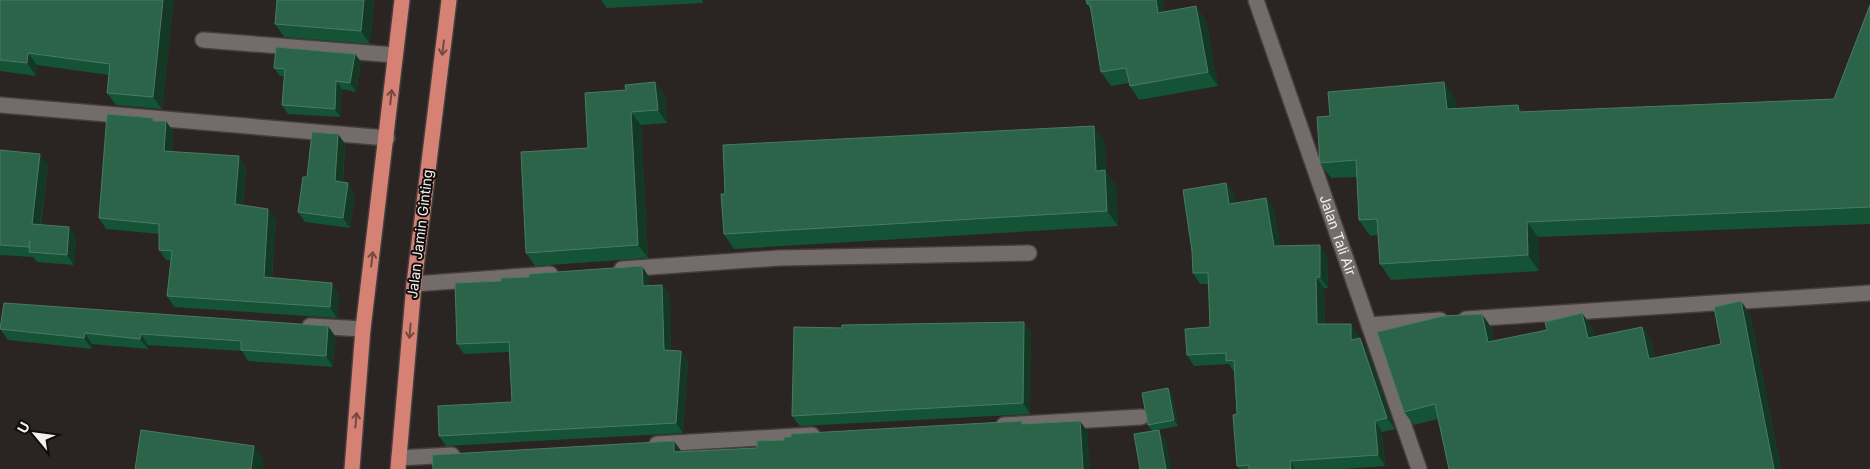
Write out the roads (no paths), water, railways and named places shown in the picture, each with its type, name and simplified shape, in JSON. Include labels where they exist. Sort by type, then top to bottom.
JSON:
[{"type":"highway","points":[[352,469],[363,329],[402,0]]},
{"type":"highway","name":"Jalan Jamin Ginting","points":[[398,464],[414,284],[449,0]]},
{"type":"street","name":"Jalan Tali Air","points":[[1256,0],[1419,469]]},
{"type":"street","points":[[202,40],[395,54]]},
{"type":"street","points":[[0,105],[387,138]]},
{"type":"street","points":[[611,270],[779,258],[1029,253]]},
{"type":"street","points":[[414,284],[562,273]]},
{"type":"street","points":[[1369,325],[1870,293]]},
{"type":"street","points":[[295,325],[363,329]]},
{"type":"street","points":[[993,426],[1141,417]]},
{"type":"street","points":[[646,445],[824,435]]},
{"type":"street","points":[[398,464],[468,454]]}]
